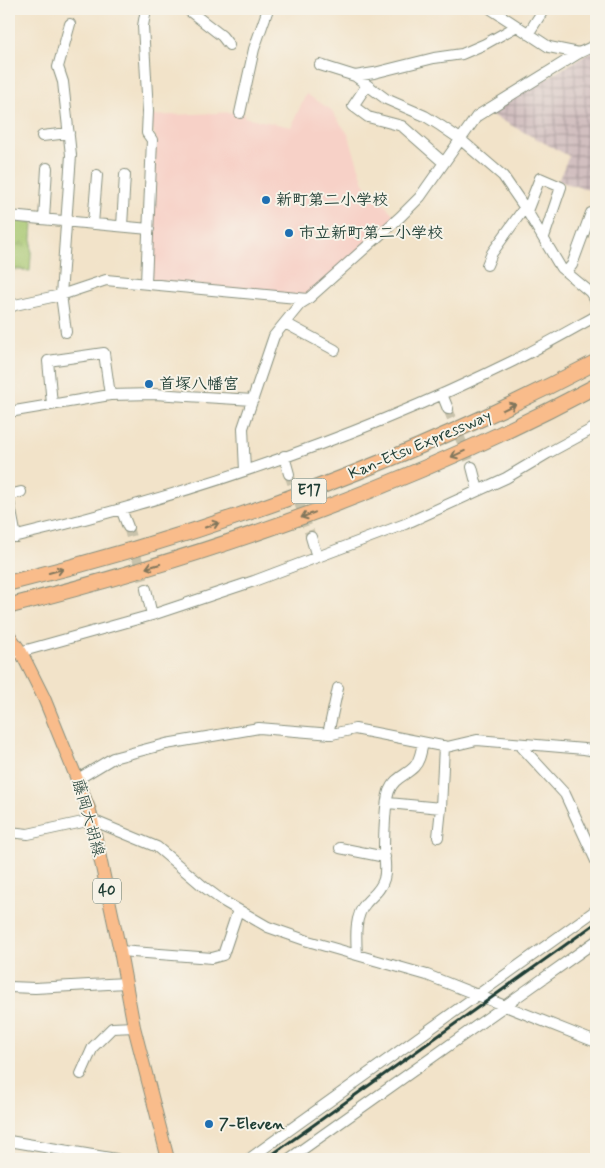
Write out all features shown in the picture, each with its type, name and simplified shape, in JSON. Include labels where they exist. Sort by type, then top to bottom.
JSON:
[{"type":"highway","name":"Kan-Etsu Expressway","points":[[9,583],[109,557],[194,531],[345,477],[419,448],[485,418],[596,362]]},
{"type":"highway","name":"Kan-Etsu Expressway","points":[[10,608],[197,554],[351,499],[492,439],[596,386]]},
{"type":"main road","name":"藤岡大胡線","points":[[9,635],[15,654],[44,698],[78,780],[92,820],[120,950],[134,1027],[168,1159]]},
{"type":"street","points":[[146,9],[143,26],[148,111],[147,133],[152,140],[146,283]]},
{"type":"street","points":[[187,9],[222,36],[229,46]]},
{"type":"street","points":[[240,113],[254,49],[268,9]]},
{"type":"street","points":[[491,9],[549,47],[579,53]]},
{"type":"street","points":[[528,34],[544,9]]},
{"type":"street","points":[[66,332],[61,295],[71,156],[63,82],[58,67],[70,24]]},
{"type":"street","points":[[355,76],[434,58],[462,54],[485,44],[517,26]]},
{"type":"street","points":[[245,471],[243,428],[274,336],[300,304],[308,300],[416,201],[477,116],[579,53],[596,45]]},
{"type":"street","points":[[320,65],[355,76],[386,99],[425,116],[460,139],[502,176],[526,209],[561,268],[590,292],[596,301]]},
{"type":"street","points":[[367,85],[353,106],[368,117],[402,126],[444,163]]},
{"type":"street","points":[[42,136],[69,133]]},
{"type":"street","points":[[44,219],[47,168]]},
{"type":"street","points":[[93,224],[97,175]]},
{"type":"street","points":[[122,226],[125,175]]},
{"type":"street","points":[[487,265],[492,253],[526,209],[540,178],[561,187],[544,238]]},
{"type":"street","points":[[566,272],[572,265],[591,213]]},
{"type":"street","points":[[9,216],[149,230]]},
{"type":"street","points":[[9,308],[61,295],[106,280],[308,300]]},
{"type":"street","points":[[9,501],[12,538],[121,509],[245,471],[373,423],[442,394],[514,360],[596,316]]},
{"type":"street","points":[[285,323],[336,350]]},
{"type":"street","points":[[52,404],[48,361],[104,353],[110,395]]},
{"type":"street","points":[[9,412],[110,395],[154,394],[253,400]]},
{"type":"street","points":[[442,394],[448,409]]},
{"type":"street","points":[[15,654],[152,615],[254,581],[405,524],[506,478],[596,427]]},
{"type":"street","points":[[284,456],[289,474]]},
{"type":"street","points":[[472,467],[478,490]]},
{"type":"street","points":[[9,495],[21,492]]},
{"type":"street","points":[[121,509],[128,527]]},
{"type":"street","points":[[311,536],[317,557]]},
{"type":"street","points":[[146,589],[152,615]]},
{"type":"street","points":[[328,734],[338,688]]},
{"type":"street","points":[[78,780],[113,758],[166,744],[259,728],[328,734],[355,729],[444,746],[477,740],[596,751]]},
{"type":"street","points":[[357,955],[356,932],[358,918],[364,904],[382,886],[385,877],[384,849],[389,792],[399,776],[415,767],[420,758],[423,742]]},
{"type":"street","points":[[519,744],[565,794],[596,861]]},
{"type":"street","points":[[438,837],[444,746]]},
{"type":"street","points":[[388,803],[441,808]]},
{"type":"street","points":[[9,832],[28,834],[92,820],[157,847],[204,887],[268,927],[308,941],[427,975],[596,1042]]},
{"type":"street","points":[[340,848],[385,857]]},
{"type":"street","points":[[120,950],[212,958],[222,955],[238,910]]},
{"type":"street","points":[[249,1159],[596,910]]},
{"type":"street","points":[[289,1159],[596,941]]},
{"type":"street","points":[[9,987],[35,988],[126,983]]},
{"type":"street","points":[[81,1074],[93,1047],[112,1028],[134,1027]]},
{"type":"street","points":[[9,1141],[116,1159]]},
{"type":"shaded area","points":[[596,49],[596,192],[558,181],[569,156],[488,113]]},
{"type":"shaded area","name":"新町第二小学校","points":[[306,94],[330,109],[348,134],[364,183],[396,217],[306,297],[154,280],[150,273],[156,138],[151,116],[237,112],[244,114],[244,117],[291,127]]},
{"type":"green space","points":[[9,220],[33,222],[30,271],[9,269]]},
{"type":"tunnel","points":[[448,409],[472,467]]},
{"type":"tunnel","points":[[289,474],[311,537]]},
{"type":"tunnel","points":[[128,527],[146,589]]},
{"type":"railway","points":[[266,1159],[596,923]]},
{"type":"place","name":"新町第二小学校","points":[[266,200]]},
{"type":"place","name":"市立新町第二小学校","points":[[289,233]]},
{"type":"place","name":"首塚八幡宮","points":[[149,384]]},
{"type":"place","name":"7-Eleven","points":[[209,1124]]}]
